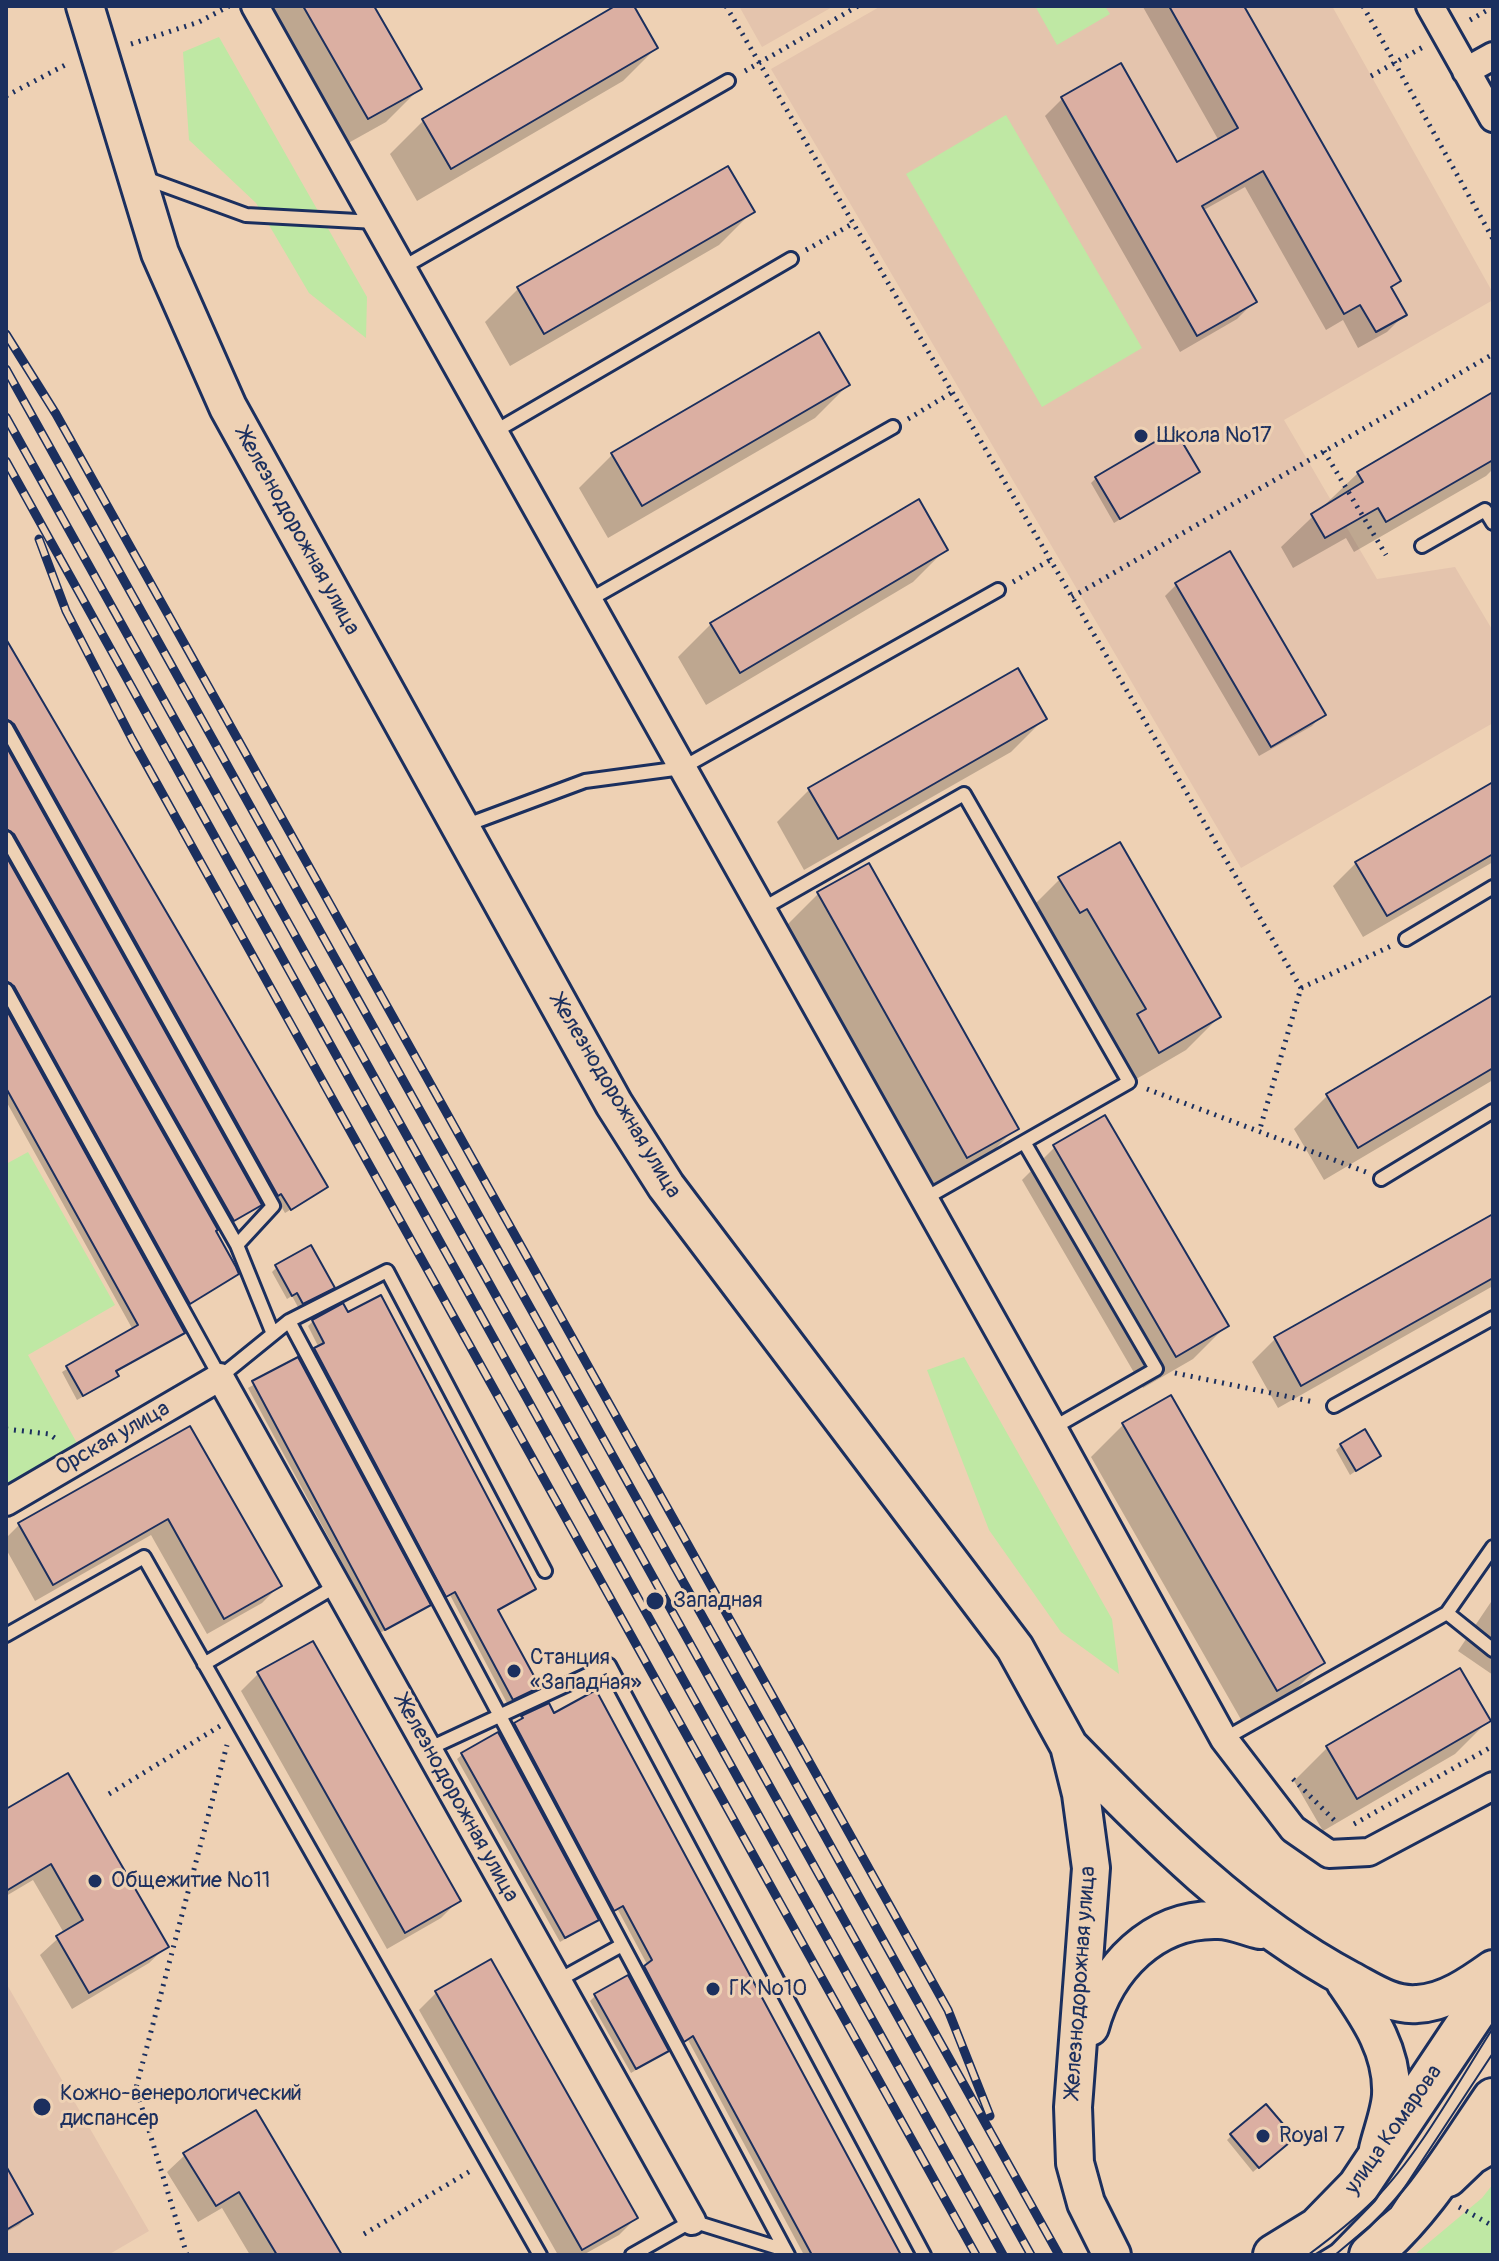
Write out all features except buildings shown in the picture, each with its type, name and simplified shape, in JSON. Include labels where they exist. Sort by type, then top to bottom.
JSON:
[{"type":"main road","name":"Железнодорожная улица","points":[[85,6],[160,253],[228,407],[614,1104],[666,1186],[1015,1648],[1069,1746],[1081,1794],[1091,1868],[1073,2107],[1075,2163],[1086,2203],[1112,2255]]},
{"type":"main road","points":[[1069,1746],[1198,1874],[1271,1933],[1386,2000],[1418,2005],[1464,1990],[1493,1969]]},
{"type":"main road","points":[[1073,2107],[1095,2009],[1115,1971],[1135,1949],[1164,1931],[1219,1919],[1271,1933]]},
{"type":"main road","points":[[1339,1975],[1371,2019],[1391,2065],[1391,2098],[1373,2166]]},
{"type":"main road","name":"улица Комарова","points":[[1274,2255],[1318,2228],[1358,2187],[1493,1985]]},
{"type":"main road","points":[[1437,2204],[1493,2099]]},
{"type":"main road","points":[[1370,2255],[1437,2204],[1471,2156],[1493,2143]]},
{"type":"street","points":[[255,6],[1053,1428],[1224,1739],[1293,1829],[1329,1854],[1369,1852],[1493,1786]]},
{"type":"street","points":[[1430,6],[1493,118]]},
{"type":"street","points":[[1466,71],[1493,56]]},
{"type":"street","name":"Орская улица","points":[[6,1502],[220,1377]]},
{"type":"street","name":"Железнодорожная улица","points":[[220,1377],[692,2221]]},
{"type":"lane","points":[[402,268],[728,81]]},
{"type":"lane","points":[[136,175],[246,215],[376,222]]},
{"type":"lane","points":[[494,432],[791,259]]},
{"type":"lane","points":[[589,600],[893,427]]},
{"type":"lane","points":[[1422,546],[1485,510],[1493,523]]},
{"type":"lane","points":[[461,827],[585,781],[682,768],[998,590]]},
{"type":"lane","points":[[6,728],[273,1206],[237,1245]]},
{"type":"lane","points":[[762,909],[964,794],[1129,1082],[924,1199]]},
{"type":"lane","points":[[6,838],[237,1245],[273,1334]]},
{"type":"lane","points":[[1406,939],[1493,887]]},
{"type":"lane","points":[[6,990],[220,1377],[289,1321],[387,1271],[545,1571]]},
{"type":"lane","points":[[1381,1179],[1493,1111]]},
{"type":"lane","points":[[1024,1142],[1156,1369],[1053,1428]]},
{"type":"lane","points":[[1334,1406],[1493,1318]]},
{"type":"lane","points":[[289,1321],[786,2253]]},
{"type":"lane","points":[[1224,1739],[1447,1613],[1493,1547]]},
{"type":"lane","points":[[6,1635],[144,1557],[540,2255]]},
{"type":"lane","points":[[204,1664],[336,1586]]},
{"type":"lane","points":[[1447,1613],[1493,1650]]},
{"type":"lane","points":[[428,1749],[609,1665],[924,2255]]},
{"type":"lane","points":[[557,1981],[622,1945]]},
{"type":"lane","points":[[632,2255],[692,2221],[786,2253]]},
{"type":"path","points":[[126,46],[199,22],[229,6]]},
{"type":"path","points":[[726,6],[1301,988],[1259,1132]]},
{"type":"path","points":[[759,63],[858,6]]},
{"type":"path","points":[[1363,6],[1493,239]]},
{"type":"path","points":[[1371,76],[1446,34]]},
{"type":"path","points":[[6,96],[72,61]]},
{"type":"path","points":[[791,259],[852,224]]},
{"type":"path","points":[[1072,597],[1493,354]]},
{"type":"path","points":[[893,427],[951,393]]},
{"type":"path","points":[[1324,451],[1386,555]]},
{"type":"path","points":[[998,590],[1050,560]]},
{"type":"path","points":[[1301,988],[1406,939]]},
{"type":"path","points":[[1129,1082],[1381,1179]]},
{"type":"path","points":[[1156,1369],[1334,1406]]},
{"type":"path","points":[[6,1429],[49,1434],[82,1457]]},
{"type":"path","points":[[109,1794],[234,1717]]},
{"type":"path","points":[[187,2255],[136,2088],[234,1717]]},
{"type":"path","points":[[1287,1773],[1344,1830],[1493,1746]]},
{"type":"path","points":[[364,2234],[487,2161]]},
{"type":"path","points":[[1437,2204],[1493,2226]]},
{"type":"shaded area","points":[[739,6],[834,6],[762,47]]},
{"type":"shaded area","name":"Школа №17","points":[[881,6],[1332,6],[1493,293],[1493,300],[1284,420],[1377,579],[1455,567],[1493,631],[1493,723],[1241,868],[771,69]]},
{"type":"shaded area","name":"Кожно-венерологический диспансер","points":[[6,1983],[149,2231],[108,2255],[6,2255]]},
{"type":"green space","points":[[1035,6],[1105,6],[1110,14],[1057,45]]},
{"type":"green space","points":[[219,37],[367,297],[366,338],[309,293],[256,203],[189,140],[183,52]]},
{"type":"green space","points":[[1006,115],[1142,348],[1042,407],[906,174]]},
{"type":"green space","points":[[28,1152],[115,1305],[28,1355],[78,1445],[6,1486],[6,1164]]},
{"type":"green space","points":[[964,1357],[1112,1619],[1119,1674],[1061,1632],[989,1530],[927,1370]]},
{"type":"green space","points":[[1493,2184],[1493,2255],[1414,2255],[1482,2198]]},
{"type":"tram line","points":[[1308,2255],[1358,2215],[1390,2182],[1437,2117],[1493,2028]]},
{"type":"tram line","points":[[1335,2255],[1391,2208],[1493,2053]]},
{"type":"railway","points":[[6,334],[56,414],[948,2010],[990,2116]]},
{"type":"railway","points":[[6,369],[1059,2255]]},
{"type":"railway","points":[[6,417],[1031,2255]]},
{"type":"railway","points":[[6,461],[1003,2255]]},
{"type":"railway","points":[[39,539],[66,611],[132,739],[976,2255]]},
{"type":"place","name":"Школа №17","points":[[1141,436]]},
{"type":"place","name":"Западная","points":[[655,1601]]},
{"type":"place","name":"Станция «Западная»","points":[[514,1671]]},
{"type":"place","name":"Общежитие №11","points":[[95,1881]]},
{"type":"place","name":"ГК №10","points":[[713,1989]]},
{"type":"place","name":"Кожно-венерологический диспансер","points":[[42,2107]]},
{"type":"place","name":"Royal 7","points":[[1263,2136]]}]
